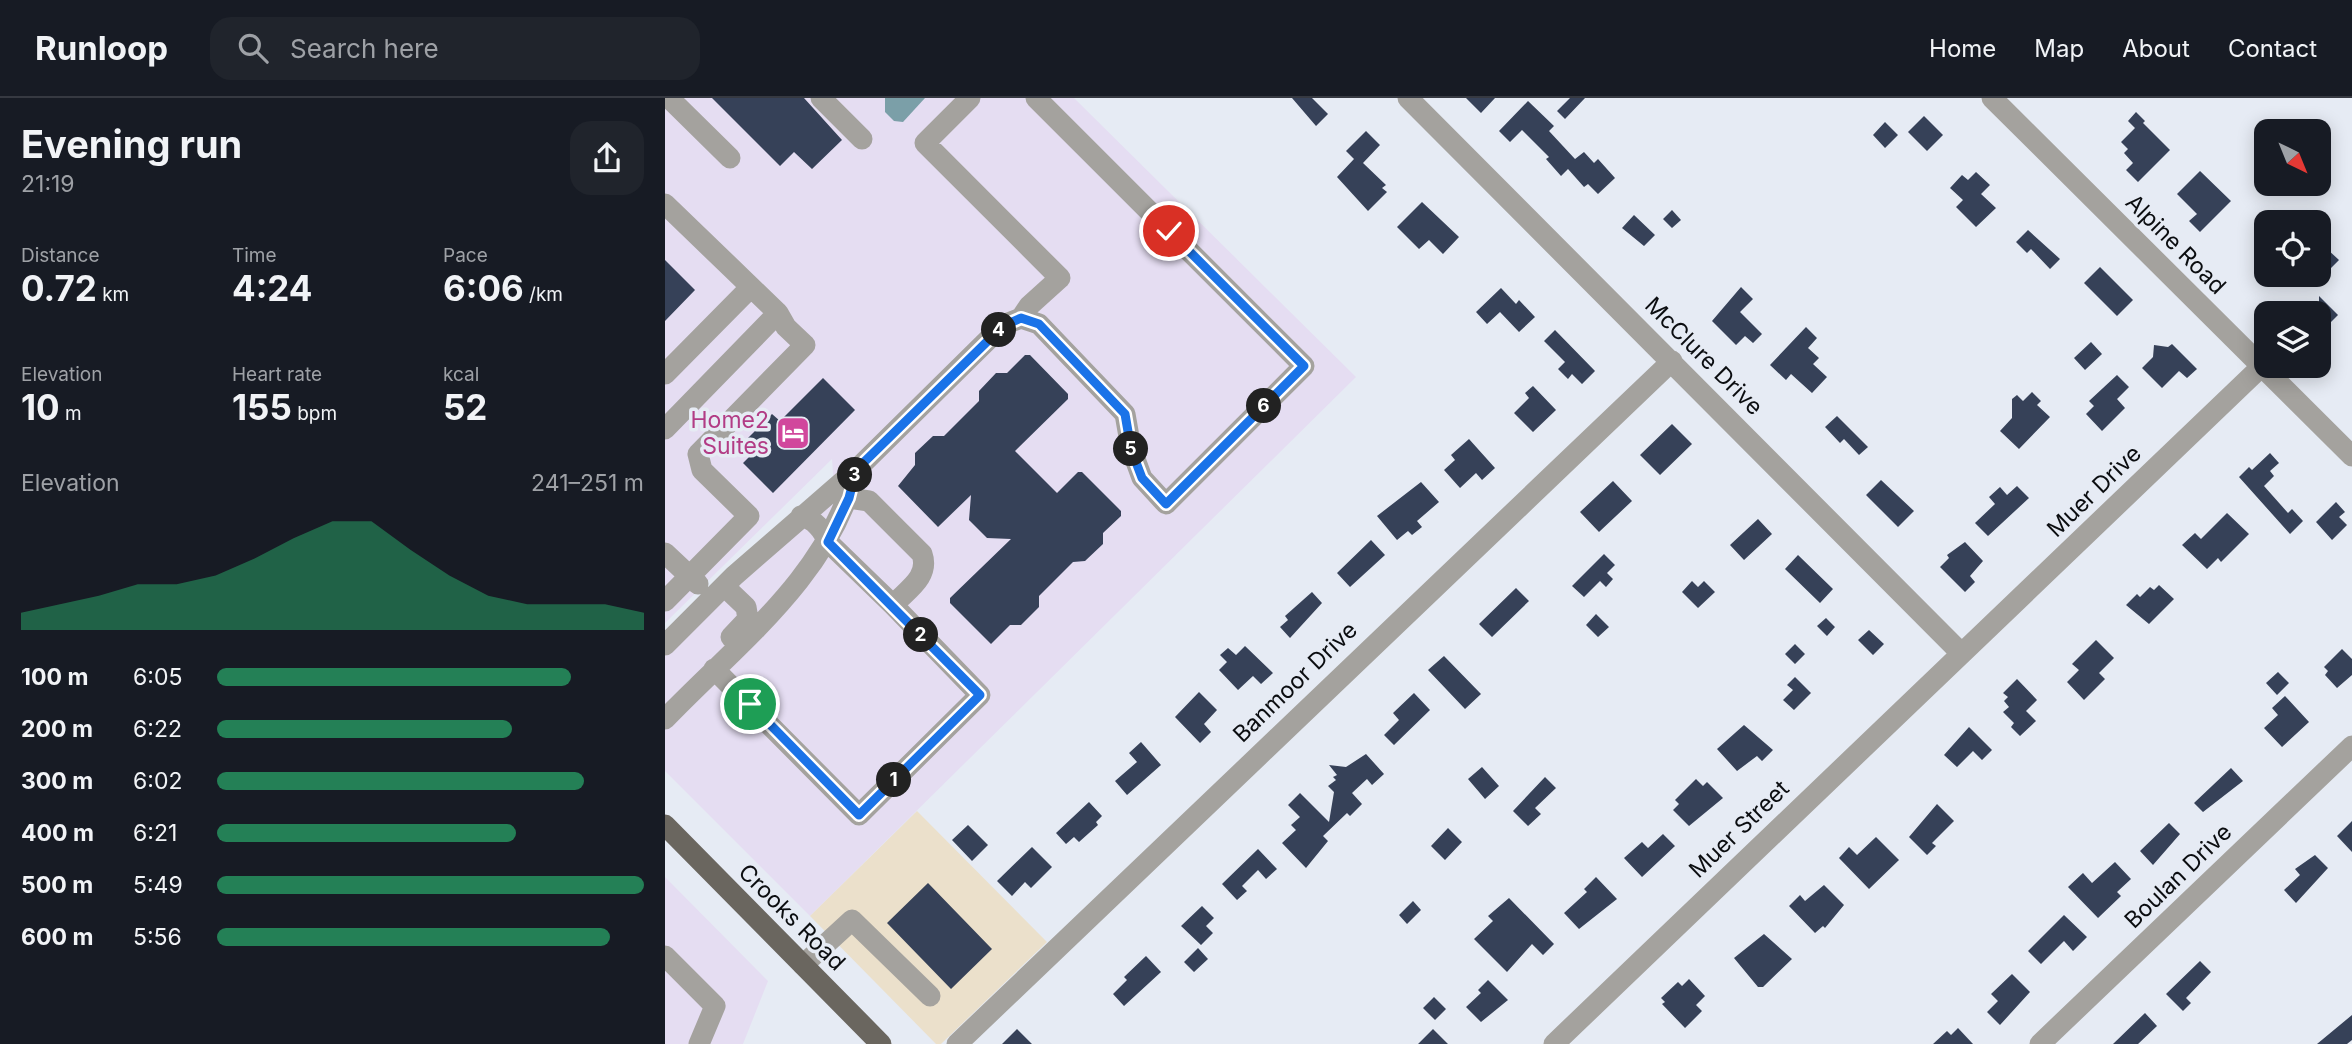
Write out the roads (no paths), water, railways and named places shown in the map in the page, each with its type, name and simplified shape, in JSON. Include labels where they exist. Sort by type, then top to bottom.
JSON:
[{"type":"main road","name":"Crooks Road","points":[[665,825],[881,1044]]},
{"type":"street","points":[[669,98],[730,158]]},
{"type":"street","points":[[821,98],[862,139]]},
{"type":"street","points":[[665,645],[718,592],[856,470],[1003,326],[1021,318],[1029,306],[1060,278],[925,144],[970,98]]},
{"type":"street","points":[[1021,318],[1039,324],[1125,414],[1131,449],[1142,478],[1166,504],[1304,366],[1037,98]]},
{"type":"street","name":"McClure Drive","points":[[1408,98],[1961,653]]},
{"type":"street","name":"Alpine Road","points":[[1992,98],[2254,358]]},
{"type":"street","points":[[665,204],[778,313],[786,327],[805,345],[698,453],[702,470],[749,516],[665,601]]},
{"type":"street","points":[[665,374],[751,287]]},
{"type":"street","points":[[665,429],[778,313]]},
{"type":"street","name":"Banmoor Drive","points":[[957,1044],[1672,360]]},
{"type":"street","name":"Muer Drive","points":[[1961,653],[2254,374]]},
{"type":"street","name":"Alpine Road","points":[[2274,378],[2352,456]]},
{"type":"street","points":[[665,719],[771,615],[828,542],[849,498],[856,470]]},
{"type":"street","points":[[849,498],[869,500],[922,554],[925,562],[919,579],[893,605]]},
{"type":"street","points":[[714,669],[859,815],[980,695],[828,542],[822,530],[810,518],[801,516]]},
{"type":"street","points":[[665,553],[689,576],[746,607],[748,619],[725,644],[714,669]]},
{"type":"street","name":"Muer Street","points":[[1554,1044],[1961,653]]},
{"type":"street","name":"Boulan Drive","points":[[2040,1044],[2352,746]]},
{"type":"street","points":[[803,965],[852,920],[930,996]]},
{"type":"street","points":[[665,956],[715,1006],[699,1044]]},
{"type":"water","points":[[885,98],[925,98],[903,122],[894,121],[885,112]]},
{"type":"place","name":"Home2 Suites","points":[[793,433]]}]
